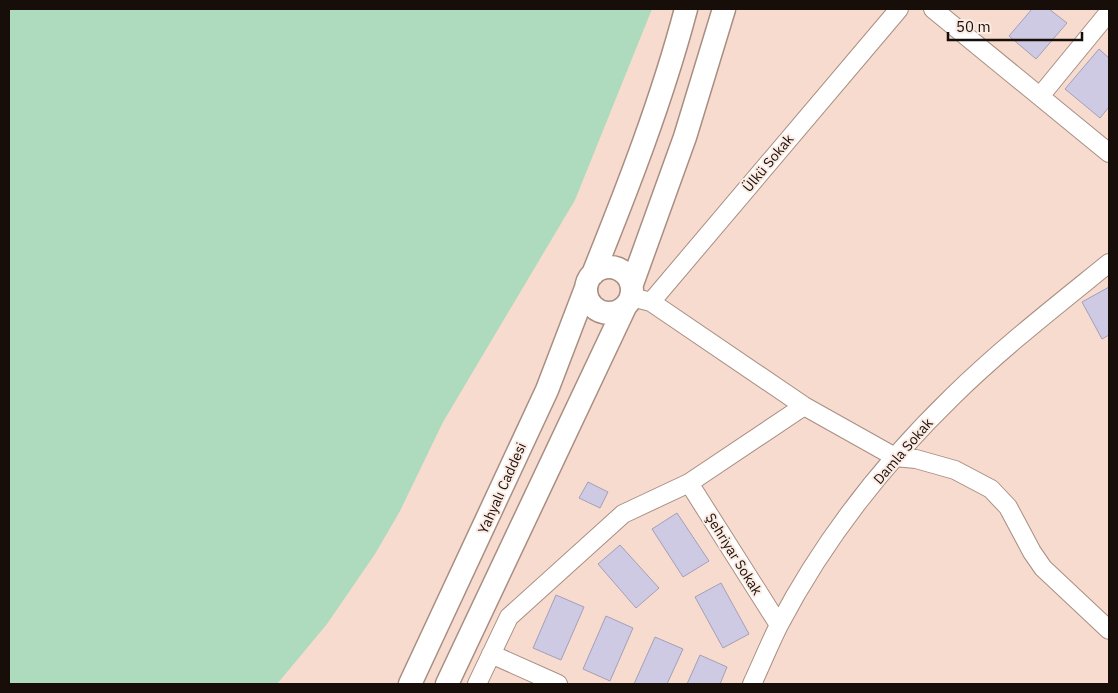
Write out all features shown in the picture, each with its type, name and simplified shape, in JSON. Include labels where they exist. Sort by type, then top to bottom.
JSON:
[{"type":"main road","name":"Yahyalı Caddesi","points":[[410,684],[547,390],[631,180],[671,67],[686,9]]},
{"type":"main road","points":[[448,684],[635,297],[724,9]]},
{"type":"main road","points":[[616,268],[628,277],[635,297],[611,313],[596,309],[590,303],[590,281],[600,269],[616,268]]},
{"type":"street","name":"Ülkü Sokak","points":[[635,297],[898,9]]},
{"type":"street","points":[[933,9],[1041,95],[1109,153]]},
{"type":"street","points":[[1041,95],[1109,12]]},
{"type":"street","name":"Damla Sokak","points":[[752,684],[779,626],[830,543],[895,457],[952,397],[985,366],[1109,263]]},
{"type":"street","points":[[635,297],[804,406],[895,457],[916,459],[955,470],[991,489],[1008,507],[1032,552],[1043,568],[1109,630]]},
{"type":"street","points":[[477,684],[509,617],[623,514],[689,483],[804,406]]},
{"type":"street","name":"Şehriyar Sokak","points":[[689,483],[779,626]]},
{"type":"street","points":[[491,654],[558,684]]},
{"type":"green space","points":[[9,9],[652,9],[575,200],[443,422],[400,511],[375,554],[327,624],[277,684],[9,684]]},
{"type":"building","points":[[1032,9],[1049,9],[1067,23],[1036,59],[1009,36]]},
{"type":"building","points":[[1099,49],[1109,58],[1109,107],[1100,118],[1065,89]]},
{"type":"building","points":[[1109,287],[1109,335],[1102,339],[1082,302]]},
{"type":"building","points":[[588,482],[608,492],[600,508],[579,498]]},
{"type":"building","points":[[677,513],[709,561],[683,577],[652,529]]},
{"type":"building","points":[[620,545],[659,588],[636,608],[598,564]]},
{"type":"building","points":[[721,583],[749,634],[723,648],[695,597]]},
{"type":"building","points":[[556,595],[584,607],[561,660],[533,648]]},
{"type":"building","points":[[606,616],[633,628],[610,681],[583,669]]},
{"type":"building","points":[[655,637],[683,649],[667,684],[634,684]]},
{"type":"building","points":[[700,655],[727,667],[720,684],[687,684]]}]
